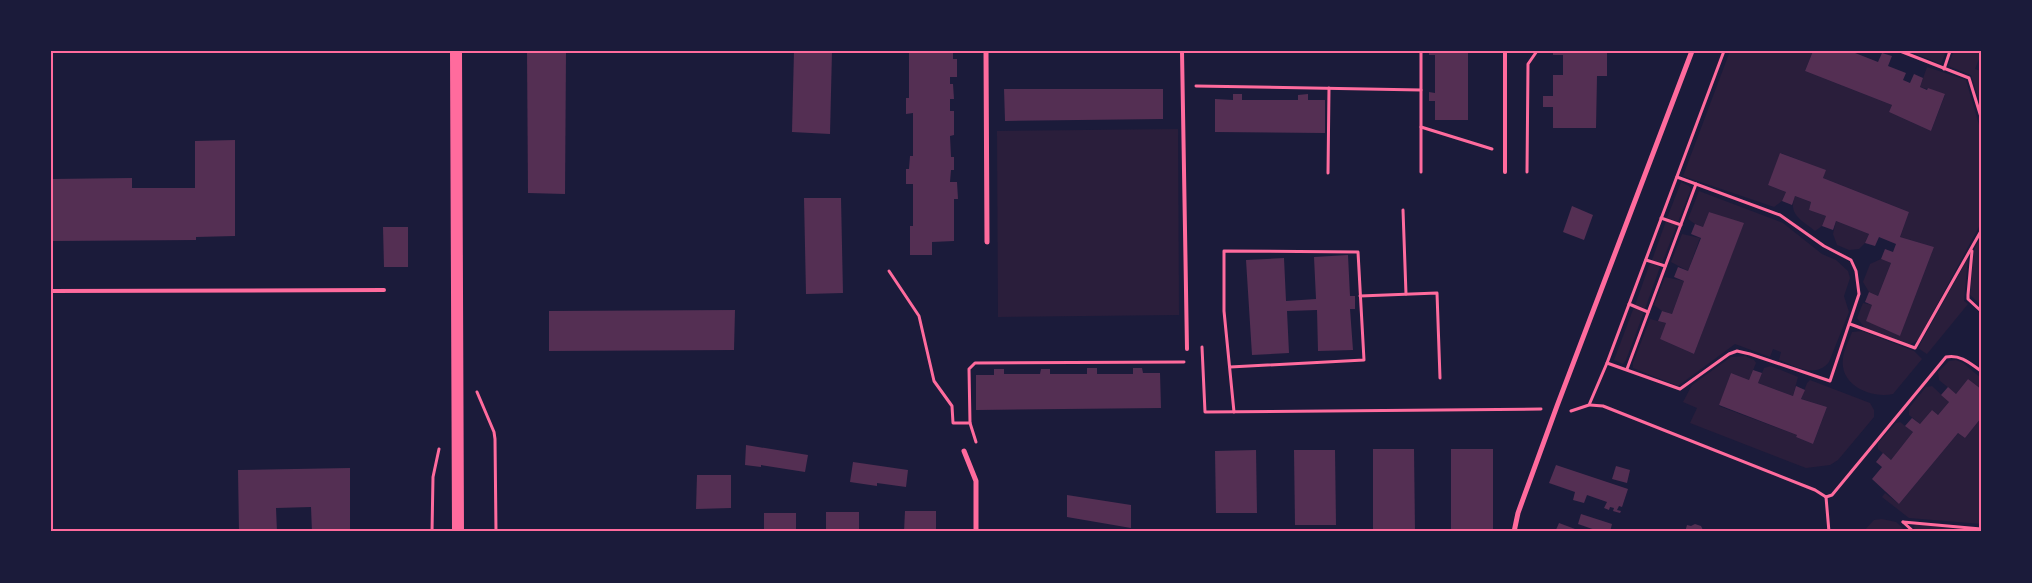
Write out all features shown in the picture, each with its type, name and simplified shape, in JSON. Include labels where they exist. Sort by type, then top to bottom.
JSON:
[{"type":"main road","points":[[456,51],[458,532]]},
{"type":"street","points":[[986,51],[986,242]]},
{"type":"street","points":[[1514,532],[1518,513],[1557,406],[1692,51]]},
{"type":"street","points":[[964,451],[976,480],[976,532]]},
{"type":"lane","points":[[1182,51],[1186,349]]},
{"type":"lane","points":[[1505,51],[1505,172]]},
{"type":"lane","points":[[51,291],[384,290]]},
{"type":"path","points":[[1421,51],[1421,172]]},
{"type":"path","points":[[1527,172],[1528,64],[1537,51]]},
{"type":"path","points":[[1590,405],[1724,51]]},
{"type":"path","points":[[1900,51],[1969,78],[1981,117]]},
{"type":"path","points":[[1944,68],[1950,51]]},
{"type":"path","points":[[1193,86],[1421,90]]},
{"type":"path","points":[[1328,173],[1329,88]]},
{"type":"path","points":[[1421,127],[1505,153]]},
{"type":"path","points":[[1607,363],[1680,389],[1737,351],[1830,381],[1859,294],[1856,271],[1851,260],[1824,246],[1780,214],[1677,177]]},
{"type":"path","points":[[1627,370],[1696,184]]},
{"type":"path","points":[[1403,210],[1406,294]]},
{"type":"path","points":[[1662,218],[1680,225]]},
{"type":"path","points":[[1850,324],[1915,348],[1981,231]]},
{"type":"path","points":[[1972,248],[1968,300],[1981,310]]},
{"type":"path","points":[[1230,367],[1364,360],[1358,252],[1224,251],[1224,311],[1234,412]]},
{"type":"path","points":[[1646,260],[1665,266]]},
{"type":"path","points":[[888,271],[919,316],[934,380],[952,406],[953,423],[970,424]]},
{"type":"path","points":[[1360,296],[1437,293],[1440,378]]},
{"type":"path","points":[[1629,304],[1648,312]]},
{"type":"path","points":[[1202,342],[1201,361],[1205,412],[1542,409]]},
{"type":"path","points":[[1826,497],[1832,495],[1946,357],[1966,360],[1981,371]]},
{"type":"path","points":[[978,450],[970,424],[969,370],[975,363],[1187,362]]},
{"type":"path","points":[[1571,411],[1590,405],[1603,406],[1815,490],[1826,497]]},
{"type":"path","points":[[494,432],[496,532]]},
{"type":"path","points":[[432,532],[433,477]]},
{"type":"path","points":[[1826,497],[1829,532]]},
{"type":"path","points":[[1914,532],[1903,522],[1981,529]]},
{"type":"shaded area","points":[[1730,51],[1813,51],[1805,71],[1892,105],[1889,112],[1931,131],[1945,95],[1920,87],[1927,67],[1966,80],[1981,132],[1981,223],[1918,340],[1909,345],[1865,328],[1857,318],[1863,303],[1872,305],[1883,329],[1900,335],[1934,247],[1900,237],[1909,212],[1823,178],[1825,170],[1781,153],[1768,185],[1786,192],[1782,201],[1774,207],[1683,176]]},
{"type":"shaded area","points":[[1909,51],[1946,51],[1941,64]]},
{"type":"shaded area","points":[[1954,51],[1975,51],[1981,54],[1975,69],[1981,71],[1981,106],[1971,75],[1948,66]]},
{"type":"shaded area","points":[[1178,129],[1179,315],[998,317],[997,131]]},
{"type":"shaded area","points":[[1681,182],[1691,189],[1678,222],[1667,218]]},
{"type":"shaded area","points":[[1699,191],[1783,223],[1822,254],[1836,260],[1848,271],[1850,278],[1844,296],[1849,312],[1829,362],[1824,367],[1818,370],[1805,370],[1779,360],[1781,352],[1773,349],[1770,357],[1735,344],[1678,386],[1633,368],[1633,363],[1650,319],[1666,323],[1660,339],[1694,354],[1743,224],[1709,212],[1703,227],[1688,219]]},
{"type":"shaded area","points":[[1795,196],[1811,202],[1809,210],[1826,216],[1822,226],[1815,231],[1797,216],[1793,207]]},
{"type":"shaded area","points":[[1666,221],[1677,225],[1662,263],[1652,260]]},
{"type":"shaded area","points":[[1836,221],[1869,234],[1865,243],[1859,249],[1849,250],[1837,245],[1833,234]]},
{"type":"shaded area","points":[[1682,234],[1700,238],[1688,271],[1671,262]]},
{"type":"shaded area","points":[[1981,236],[1981,305],[1970,295],[1974,250]]},
{"type":"shaded area","points":[[1968,258],[1964,301],[1968,304],[1927,354],[1918,348]]},
{"type":"shaded area","points":[[1881,259],[1891,263],[1878,296],[1869,292],[1863,282],[1870,264]]},
{"type":"shaded area","points":[[1650,263],[1660,267],[1645,309],[1635,305]]},
{"type":"shaded area","points":[[1665,277],[1684,281],[1672,314],[1662,311],[1654,305]]},
{"type":"shaded area","points":[[1634,307],[1644,312],[1623,364],[1614,360]]},
{"type":"shaded area","points":[[1862,331],[1914,351],[1922,359],[1893,394],[1884,395],[1866,392],[1851,383],[1846,376],[1843,368],[1845,348],[1852,332]]},
{"type":"shaded area","points":[[1745,356],[1756,363],[1749,380],[1731,373],[1719,406],[1797,435],[1796,437],[1813,444],[1827,407],[1801,399],[1810,380],[1870,403],[1874,410],[1874,417],[1838,460],[1830,465],[1806,468],[1690,423],[1697,408],[1683,402],[1692,385],[1731,357]]},
{"type":"shaded area","points":[[1956,360],[1963,363],[1981,378],[1981,389],[1968,379],[1956,394],[1939,380],[1938,372],[1949,361]]},
{"type":"shaded area","points":[[1771,366],[1798,377],[1793,396],[1758,383],[1764,368]]},
{"type":"shaded area","points":[[1932,386],[1949,402],[1938,415],[1932,410],[1920,424],[1909,415],[1909,408],[1926,387]]},
{"type":"shaded area","points":[[1981,418],[1981,524],[1909,518],[1882,497],[1885,493],[1899,504],[1958,433],[1965,438]]},
{"type":"shaded area","points":[[1900,422],[1913,432],[1891,460],[1878,449],[1878,443],[1896,423]]},
{"type":"shaded area","points":[[1882,519],[1896,522],[1907,532],[1863,532],[1874,520]]},
{"type":"shaded area","points":[[1916,524],[1980,532],[1918,532],[1913,528]]},
{"type":"building","points":[[527,51],[566,51],[565,194],[528,193]]},
{"type":"building","points":[[794,51],[832,51],[830,134],[792,132]]},
{"type":"building","points":[[909,51],[953,51],[953,59],[957,59],[957,77],[950,77],[950,84],[953,84],[954,99],[950,99],[950,111],[954,111],[954,135],[950,136],[951,157],[954,157],[954,170],[951,170],[950,182],[957,182],[958,199],[954,199],[954,241],[932,242],[932,255],[910,255],[910,226],[913,226],[913,184],[906,184],[906,169],[909,169],[910,156],[913,156],[913,113],[906,114],[906,98],[909,98]]},
{"type":"building","points":[[1429,51],[1468,51],[1468,120],[1435,120],[1435,101],[1429,101],[1429,92],[1435,93],[1435,55],[1429,55]]},
{"type":"building","points":[[1553,51],[1607,51],[1607,76],[1597,76],[1596,128],[1553,128],[1553,107],[1543,107],[1543,96],[1553,96],[1553,75],[1563,75],[1563,55],[1553,55]]},
{"type":"building","points":[[1813,51],[1850,51],[1878,62],[1882,53],[1892,56],[1888,66],[1906,73],[1903,80],[1910,83],[1914,74],[1923,78],[1920,87],[1945,94],[1931,131],[1889,112],[1892,105],[1805,71]]},
{"type":"building","points":[[1004,89],[1163,89],[1163,119],[1005,121]]},
{"type":"building","points":[[1233,94],[1242,94],[1242,100],[1298,100],[1298,95],[1308,94],[1308,100],[1325,100],[1325,133],[1215,132],[1215,99],[1233,100]]},
{"type":"building","points":[[235,140],[235,236],[196,237],[196,240],[51,241],[51,179],[132,178],[132,188],[195,188],[195,141]]},
{"type":"building","points":[[1780,153],[1826,170],[1823,178],[1909,212],[1900,237],[1934,247],[1900,336],[1866,321],[1872,305],[1865,302],[1869,292],[1878,296],[1891,263],[1881,259],[1885,249],[1893,252],[1896,244],[1879,237],[1875,246],[1865,243],[1869,234],[1836,221],[1833,230],[1822,226],[1826,216],[1809,210],[1811,202],[1795,196],[1792,205],[1782,201],[1786,192],[1768,185]]},
{"type":"building","points":[[804,198],[841,198],[843,293],[806,294]]},
{"type":"building","points":[[1572,206],[1593,215],[1584,240],[1563,232]]},
{"type":"building","points":[[1709,212],[1744,223],[1694,354],[1660,339],[1666,323],[1658,321],[1662,311],[1672,314],[1684,281],[1674,277],[1678,267],[1688,271],[1701,238],[1691,234],[1695,224],[1703,227]]},
{"type":"building","points":[[383,227],[408,227],[408,267],[384,267]]},
{"type":"building","points":[[1348,255],[1350,296],[1355,296],[1355,309],[1350,309],[1353,350],[1318,351],[1317,310],[1287,311],[1289,353],[1252,355],[1246,260],[1284,258],[1286,301],[1316,299],[1314,257]]},
{"type":"building","points":[[735,310],[734,350],[549,351],[549,311]]},
{"type":"building","points":[[1087,368],[1097,368],[1097,374],[1133,374],[1133,368],[1142,368],[1143,373],[1160,373],[1161,408],[976,410],[976,375],[994,375],[994,369],[1004,369],[1004,374],[1040,374],[1041,369],[1050,369],[1050,374],[1087,374]]},
{"type":"building","points":[[1753,370],[1762,373],[1758,383],[1793,396],[1796,386],[1805,390],[1801,399],[1827,407],[1813,444],[1796,437],[1797,435],[1719,405],[1731,373],[1749,380]]},
{"type":"building","points":[[1968,379],[1981,389],[1981,418],[1965,438],[1958,433],[1899,504],[1872,479],[1882,467],[1876,462],[1883,453],[1891,460],[1913,432],[1905,426],[1912,418],[1920,424],[1932,410],[1938,415],[1949,402],[1941,395],[1948,387],[1956,394]]},
{"type":"building","points":[[746,445],[808,455],[805,472],[761,465],[761,467],[745,465]]},
{"type":"building","points":[[1373,449],[1414,449],[1415,532],[1373,532]]},
{"type":"building","points":[[1451,449],[1493,449],[1493,532],[1451,532]]},
{"type":"building","points":[[1256,450],[1257,513],[1216,513],[1215,451]]},
{"type":"building","points":[[1294,450],[1335,450],[1336,525],[1295,525]]},
{"type":"building","points":[[853,462],[908,470],[906,487],[877,483],[877,486],[850,482]]},
{"type":"building","points":[[1556,465],[1628,489],[1622,507],[1619,506],[1617,510],[1621,511],[1620,513],[1613,511],[1614,508],[1610,507],[1609,510],[1604,508],[1607,502],[1587,495],[1584,503],[1573,500],[1575,492],[1549,483]]},
{"type":"building","points":[[1616,466],[1630,470],[1627,483],[1612,479]]},
{"type":"building","points":[[350,468],[350,532],[312,532],[311,507],[276,508],[277,532],[239,532],[238,470]]},
{"type":"building","points":[[697,475],[731,475],[731,508],[696,509]]},
{"type":"building","points":[[1067,495],[1131,505],[1131,528],[1067,517]]},
{"type":"building","points":[[905,511],[936,511],[936,532],[904,532]]},
{"type":"building","points":[[826,512],[859,512],[859,532],[826,532]]},
{"type":"building","points":[[764,513],[796,513],[796,532],[764,532]]},
{"type":"building","points":[[1581,514],[1612,524],[1610,532],[1601,532],[1578,524]]},
{"type":"building","points":[[1559,523],[1583,532],[1555,532]]},
{"type":"building","points":[[1695,524],[1701,526],[1704,532],[1685,532],[1687,525]]}]
